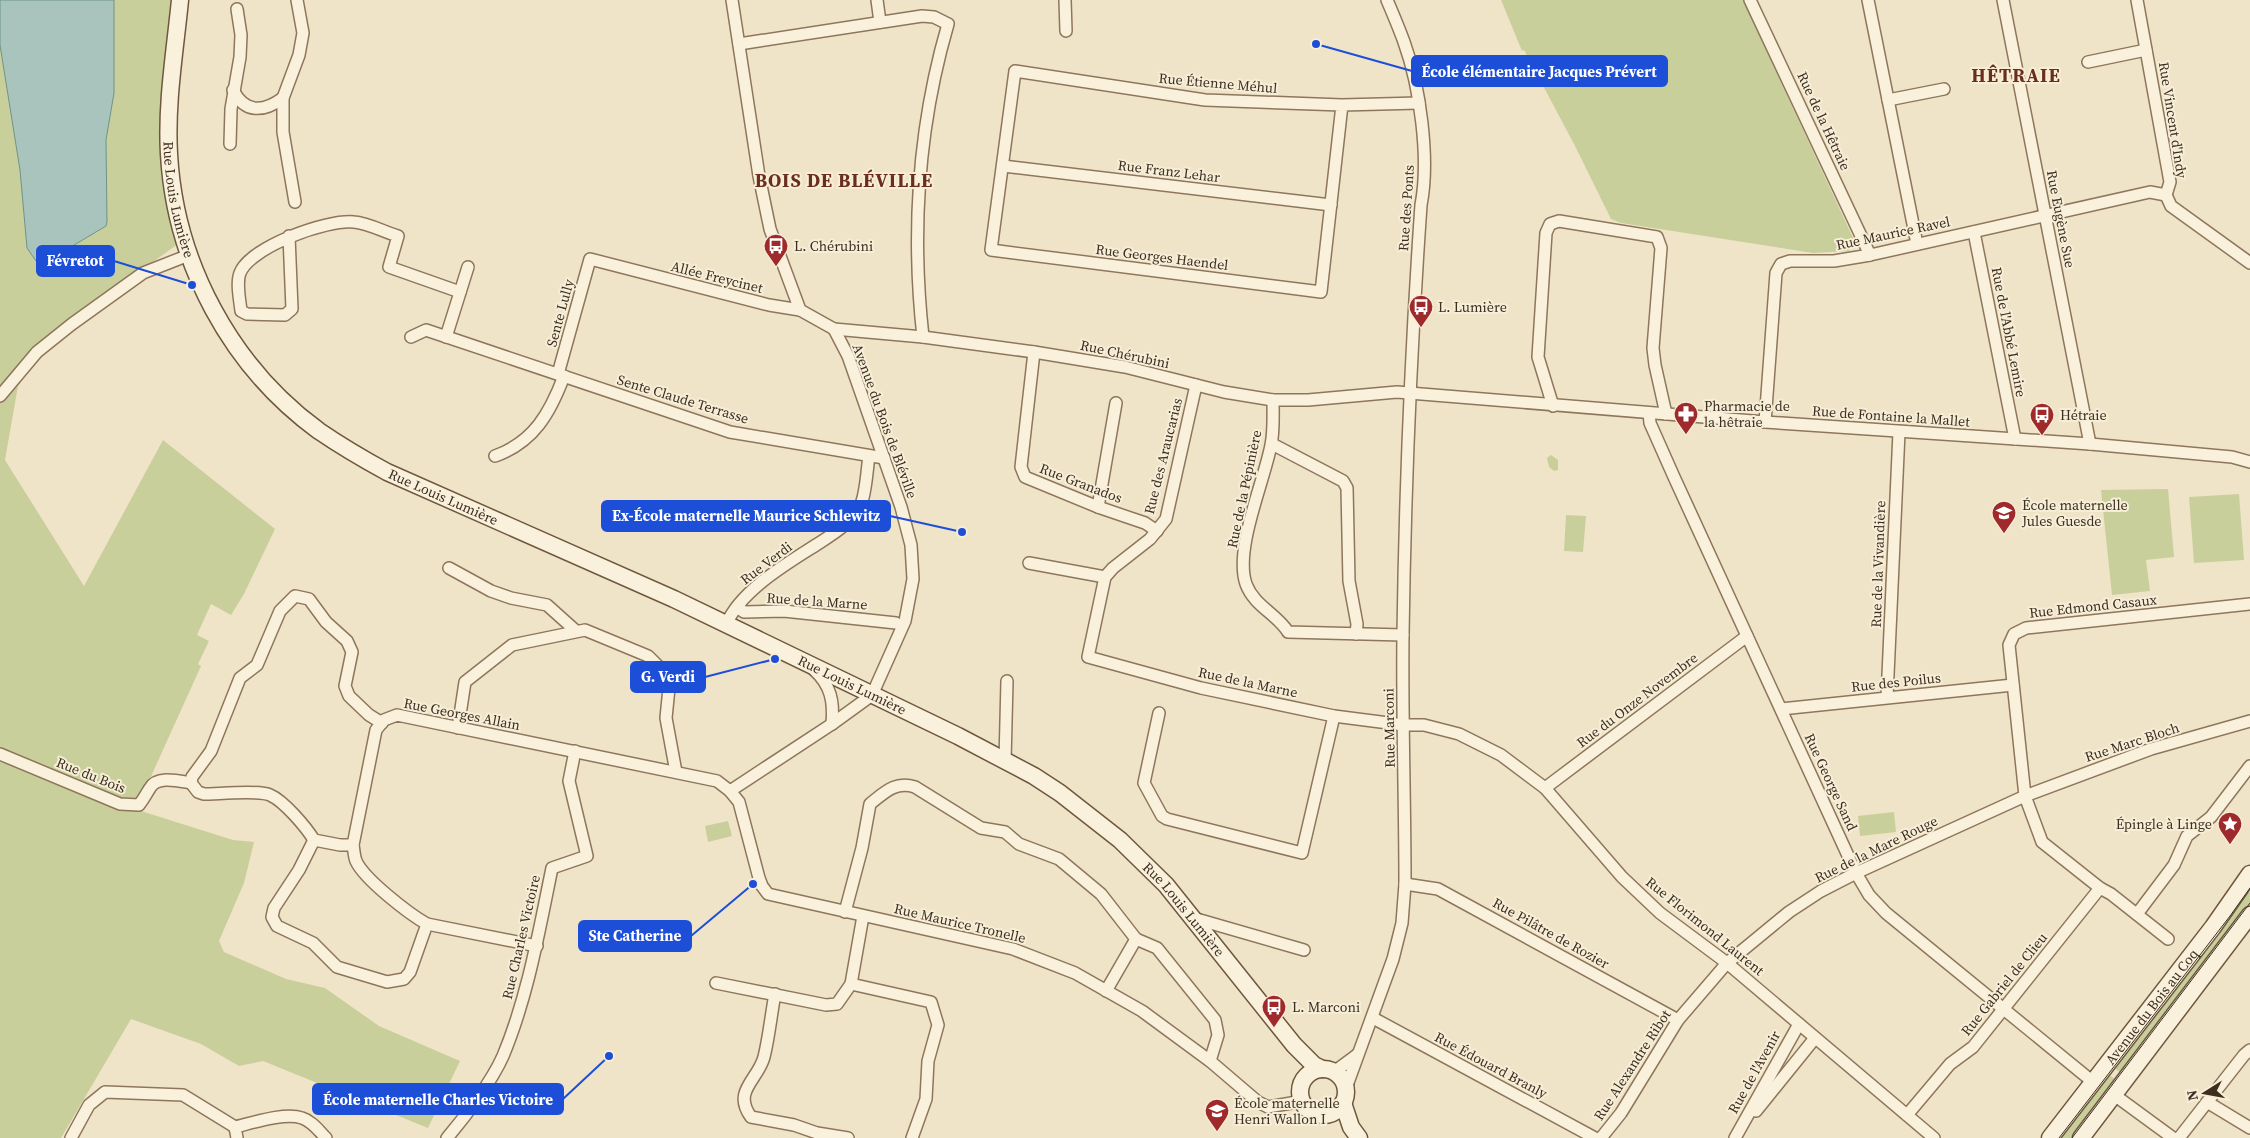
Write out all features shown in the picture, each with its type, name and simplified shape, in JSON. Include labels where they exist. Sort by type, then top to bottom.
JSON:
[{"type":"main road","name":"Rue Louis Lumière","points":[[180,0],[170,100],[169,153],[175,206],[189,255],[210,305],[248,361],[294,410],[337,443],[387,472],[674,599],[805,661],[1040,780],[1090,814],[1148,867],[1192,918],[1294,1045],[1301,1059],[1304,1079]]},
{"type":"main road","name":"Avenue du Bois au Coq","points":[[2050,1138],[2213,927],[2250,874]]},
{"type":"main road","name":"Avenue du Bois au Coq","points":[[2081,1138],[2250,915]]},
{"type":"main road","name":"Rue Louis Lumière","points":[[1294,1045],[1328,1071]]},
{"type":"main road","points":[[1328,1071],[1340,1076],[1355,1132],[1330,1114],[1314,1113],[1303,1101],[1301,1090],[1304,1079],[1312,1072],[1328,1071]]},
{"type":"main road","points":[[1330,1114],[1345,1095]]},
{"type":"street","points":[[295,202],[283,132],[283,98],[298,56],[303,33],[297,0]]},
{"type":"street","points":[[732,0],[759,176],[770,228],[800,310]]},
{"type":"street","points":[[877,0],[880,22]]},
{"type":"street","points":[[1065,0],[1066,31]]},
{"type":"street","name":"Rue des Ponts","points":[[1387,0],[1405,43],[1419,103],[1425,188],[1420,224],[1409,394]]},
{"type":"street","name":"Rue de la Hêtraie","points":[[1750,0],[1870,255]]},
{"type":"street","points":[[1868,0],[1917,244]]},
{"type":"street","name":"Rue Eugène Sue","points":[[2003,0],[2090,444]]},
{"type":"street","name":"Rue Vincent d'Indy","points":[[2137,0],[2170,182],[2166,195]]},
{"type":"street","points":[[230,144],[233,90],[240,57],[241,36],[237,9]]},
{"type":"street","points":[[739,44],[922,16],[934,17],[948,24],[929,103],[918,190],[918,284],[923,337]]},
{"type":"street","name":"Rue Vincent d'Indy","points":[[2088,62],[2146,50]]},
{"type":"street","name":"Rue Étienne Méhul","points":[[1015,71],[1205,100],[1342,105],[1419,103]]},
{"type":"street","name":"Rue Georges Haendel","points":[[1015,71],[992,250],[1321,292],[1342,105]]},
{"type":"street","points":[[233,90],[237,98],[244,105],[253,108],[268,108],[283,98]]},
{"type":"street","points":[[1888,100],[1944,90]]},
{"type":"street","name":"Rue Franz Lehar","points":[[1003,166],[1331,205]]},
{"type":"street","name":"Rue Maurice Ravel","points":[[1765,422],[1776,273],[1781,264],[1790,261],[1834,261],[1870,255],[2150,192],[2166,195]]},
{"type":"street","points":[[2166,195],[2171,206],[2250,263]]},
{"type":"street","points":[[1553,406],[1538,357],[1546,233],[1550,224],[1559,221],[1657,237],[1661,248],[1653,348],[1666,414]]},
{"type":"street","points":[[289,236],[292,309],[285,314],[247,314],[241,311],[238,276],[244,265],[276,242],[289,236],[341,223],[354,222],[398,236],[389,267],[460,292]]},
{"type":"street","name":"Rue de l'Abbé Lemire","points":[[1974,232],[2015,439]]},
{"type":"street","points":[[0,396],[37,352],[72,324],[143,273],[189,255]]},
{"type":"street","name":"Allée Freycinet","points":[[590,260],[760,303],[800,310],[834,329]]},
{"type":"street","name":"Sente Lully","points":[[561,375],[590,260]]},
{"type":"street","points":[[446,337],[468,267]]},
{"type":"street","name":"Rue Chérubini","points":[[834,329],[923,337],[1034,352],[1125,368],[1224,392],[1273,400],[1308,400],[1397,392],[1409,394]]},
{"type":"street","name":"Avenue du Bois de Bléville","points":[[834,329],[848,356],[884,458],[911,546],[913,579],[905,620],[872,695]]},
{"type":"street","name":"Sente Claude Terrasse","points":[[411,337],[426,330],[730,432],[884,458]]},
{"type":"street","name":"Rue Granados","points":[[1034,352],[1021,467],[1025,477],[1098,507],[1145,523],[1157,531]]},
{"type":"street","points":[[495,456],[512,450],[528,438],[543,419],[556,397],[561,375]]},
{"type":"street","name":"Rue des Araucarias","points":[[1105,577],[1113,568],[1150,539],[1166,519],[1196,385]]},
{"type":"street","name":"Rue de Fontaine la Mallet","points":[[1409,394],[1899,432],[2090,444],[2232,458],[2250,462]]},
{"type":"street","name":"Rue Marconi","points":[[1345,1095],[1357,1054],[1373,1018],[1394,959],[1402,923],[1406,884],[1403,635],[1409,394]]},
{"type":"street","name":"Rue de la Pépinière","points":[[1273,400],[1272,444],[1250,525],[1244,570],[1246,584],[1252,596],[1267,612],[1283,622],[1288,632],[1403,635]]},
{"type":"street","points":[[1098,507],[1116,403]]},
{"type":"street","name":"Rue George Sand","points":[[1649,413],[1650,423],[1747,636],[1856,873],[1869,895],[1886,913],[2093,1082]]},
{"type":"street","name":"Rue de la Vivandière","points":[[1887,697],[1899,432]]},
{"type":"street","points":[[1272,444],[1343,481],[1348,488],[1349,581],[1357,624],[1356,634]]},
{"type":"street","name":"Rue Verdi","points":[[726,624],[730,614],[744,598],[782,567],[843,527],[861,504],[869,456]]},
{"type":"street","points":[[1029,563],[1105,577]]},
{"type":"street","points":[[449,568],[491,591],[511,598],[547,605],[576,632]]},
{"type":"street","name":"Rue de la Marne","points":[[1105,577],[1088,657],[1201,688],[1334,716],[1404,724]]},
{"type":"street","points":[[353,845],[340,845],[314,840],[304,825],[271,795],[261,793],[204,794],[198,792],[191,782],[192,777],[211,751],[240,678],[257,665],[280,610],[295,596],[309,598],[326,622],[347,641],[352,652],[345,686],[349,696],[369,715],[382,723],[376,730],[353,845],[355,860],[363,873],[413,916],[427,924],[536,946]]},
{"type":"street","name":"Rue Edmond Casaux","points":[[2025,796],[2009,644],[2014,634],[2026,628],[2250,604]]},
{"type":"street","name":"Rue de la Marne","points":[[737,607],[744,612],[784,611],[896,623]]},
{"type":"street","points":[[458,728],[465,682],[499,653],[512,645],[585,630],[648,656],[670,678],[666,718],[676,772]]},
{"type":"street","name":"Rue du Onze Novembre","points":[[1545,788],[1747,636]]},
{"type":"street","points":[[805,661],[821,676],[828,687],[833,699],[832,724]]},
{"type":"street","points":[[1005,761],[1007,681]]},
{"type":"street","name":"Rue des Poilus","points":[[1781,709],[2014,685]]},
{"type":"street","points":[[730,791],[832,724],[872,695]]},
{"type":"street","points":[[1159,713],[1144,783],[1162,816],[1167,819],[1302,853],[1334,716]]},
{"type":"street","name":"Rue Georges Allain","points":[[382,723],[384,720],[397,716],[716,781],[730,791]]},
{"type":"street","name":"Rue Marc Bloch","points":[[2025,796],[2151,749],[2250,721]]},
{"type":"street","name":"Rue Florimond Laurent","points":[[1404,724],[1424,725],[1458,734],[1501,756],[1545,788],[1622,877],[1660,913],[1727,963],[1907,1115],[1927,1136]]},
{"type":"street","name":"Rue Charles Victoire","points":[[447,1138],[464,1117],[502,1058],[525,993],[552,868],[587,856],[569,781],[575,751]]},
{"type":"street","name":"Rue du Bois","points":[[0,754],[120,804],[131,806],[139,805],[146,797],[150,787],[156,782],[169,780],[191,782]]},
{"type":"street","points":[[2137,914],[2174,865],[2187,836],[2211,817],[2250,766]]},
{"type":"street","points":[[845,912],[862,848],[870,804],[892,786],[906,784],[915,787],[980,828],[1005,832],[1019,844],[1059,859],[1101,894],[1136,939],[1157,948],[1215,1020],[1218,1035],[1210,1061]]},
{"type":"street","name":"Rue Maurice Tronelle","points":[[730,791],[739,802],[759,878],[764,890],[768,894],[1013,949],[1075,973],[1142,1011],[1210,1061],[1246,1094],[1268,1107],[1303,1101]]},
{"type":"street","points":[[2025,796],[2042,842],[2168,939]]},
{"type":"street","name":"Rue de la Mare Rouge","points":[[1727,963],[1789,912],[1821,891],[1856,873],[2025,796]]},
{"type":"street","points":[[314,840],[299,870],[274,908],[272,917],[277,926],[312,943],[337,967],[387,982],[404,979],[410,972],[427,924]]},
{"type":"street","name":"Rue Pilâtre de Rozier","points":[[1406,884],[1438,889],[1678,1020]]},
{"type":"street","name":"Rue Gabriel de Clieu","points":[[1907,1115],[1950,1064],[1973,1047],[2100,888]]},
{"type":"street","points":[[716,983],[826,1005],[837,1004],[851,984],[863,916]]},
{"type":"street","points":[[1192,918],[1304,950]]},
{"type":"street","points":[[1106,991],[1136,939]]},
{"type":"street","name":"Rue Alexandre Ribot","points":[[1601,1138],[1621,1113],[1678,1020],[1727,963]]},
{"type":"street","points":[[851,984],[932,1002],[938,1025],[928,1061],[926,1099],[912,1138]]},
{"type":"street","points":[[775,994],[764,1059],[747,1085],[744,1103],[746,1110],[751,1117],[794,1125],[817,1134],[842,1138]]},
{"type":"street","name":"Rue Édouard Branly","points":[[1373,1018],[1595,1138]]},
{"type":"street","name":"Rue de l'Avenir","points":[[1736,1137],[1799,1024]]},
{"type":"street","name":"Rue de l'Avenir","points":[[1736,1137],[1815,1038]]},
{"type":"street","points":[[2179,1138],[2244,1055],[2250,1050]]},
{"type":"street","name":"Rue Marconi","points":[[1328,1071],[1357,1054]]},
{"type":"street","points":[[71,1138],[89,1105],[105,1092],[182,1095],[236,1132],[286,1116],[301,1118],[313,1125],[326,1138]]},
{"type":"street","points":[[2113,1094],[2173,1138]]},
{"type":"street","points":[[2207,1102],[2250,1128]]},
{"type":"green space","points":[[0,0],[171,0],[162,96],[161,166],[178,244],[54,333],[18,386],[5,460],[84,586],[163,440],[275,529],[244,594],[231,615],[211,604],[197,635],[209,641],[198,664],[201,666],[138,810],[233,840],[254,842],[244,883],[219,941],[224,952],[286,979],[325,988],[379,1026],[460,1061],[428,1128],[263,1061],[239,1066],[201,1044],[131,1019],[61,1138],[0,1138]]},
{"type":"green space","points":[[1501,0],[1743,0],[1854,240],[1849,251],[1813,253],[1621,223],[1611,219],[1574,144],[1524,50],[1522,51]]},
{"type":"green space","points":[[1551,455],[1558,460],[1558,470],[1554,471],[1549,467],[1547,458]]},
{"type":"green space","points":[[2168,489],[2174,557],[2146,560],[2150,591],[2112,595],[2101,490]]},
{"type":"green space","points":[[2239,494],[2244,560],[2194,563],[2189,497]]},
{"type":"green space","points":[[1566,515],[1586,516],[1583,552],[1564,551]]},
{"type":"green space","points":[[1894,812],[1896,832],[1860,836],[1858,816]]},
{"type":"green space","points":[[728,821],[732,836],[708,842],[705,826]]},
{"type":"green space","points":[[2245,890],[2250,893],[2250,907],[2122,1074],[2112,1066]]},
{"type":"green space","points":[[2107,1073],[2117,1081],[2075,1138],[2056,1138]]},
{"type":"water","points":[[0,0],[114,0],[114,93],[106,140],[106,226],[49,260],[36,261],[27,248],[20,170],[0,45]]},
{"type":"tram line","points":[[2059,1138],[2250,888]]},
{"type":"tram line","points":[[2072,1138],[2250,903]]},
{"type":"place","name":"École élémentaire Jacques Prévert","points":[[1316,44]]},
{"type":"place","name":"L. Chérubini","points":[[776,267]]},
{"type":"place","name":"Févretot","points":[[192,285]]},
{"type":"place","name":"L. Lumière","points":[[1421,328]]},
{"type":"place","name":"Pharmacie de la hêtraie","points":[[1686,435]]},
{"type":"place","name":"Hétraie","points":[[2042,436]]},
{"type":"place","name":"Ex-École maternelle Maurice Schlewitz","points":[[962,532]]},
{"type":"place","name":"École maternelle Jules Guesde","points":[[2004,534]]},
{"type":"place","name":"G. Verdi","points":[[775,659]]},
{"type":"place","name":"Épingle à Linge","points":[[2230,845]]},
{"type":"place","name":"Ste Catherine","points":[[753,884]]},
{"type":"place","name":"L. Marconi","points":[[1274,1028]]},
{"type":"place","name":"École maternelle Charles Victoire","points":[[609,1056]]},
{"type":"place","name":"École maternelle Henri Wallon I","points":[[1217,1132]]},
{"type":"district","name":"HÊTRAIE","points":[[2016,75]]},
{"type":"district","name":"BOIS DE BLÉVILLE","points":[[844,180]]}]
